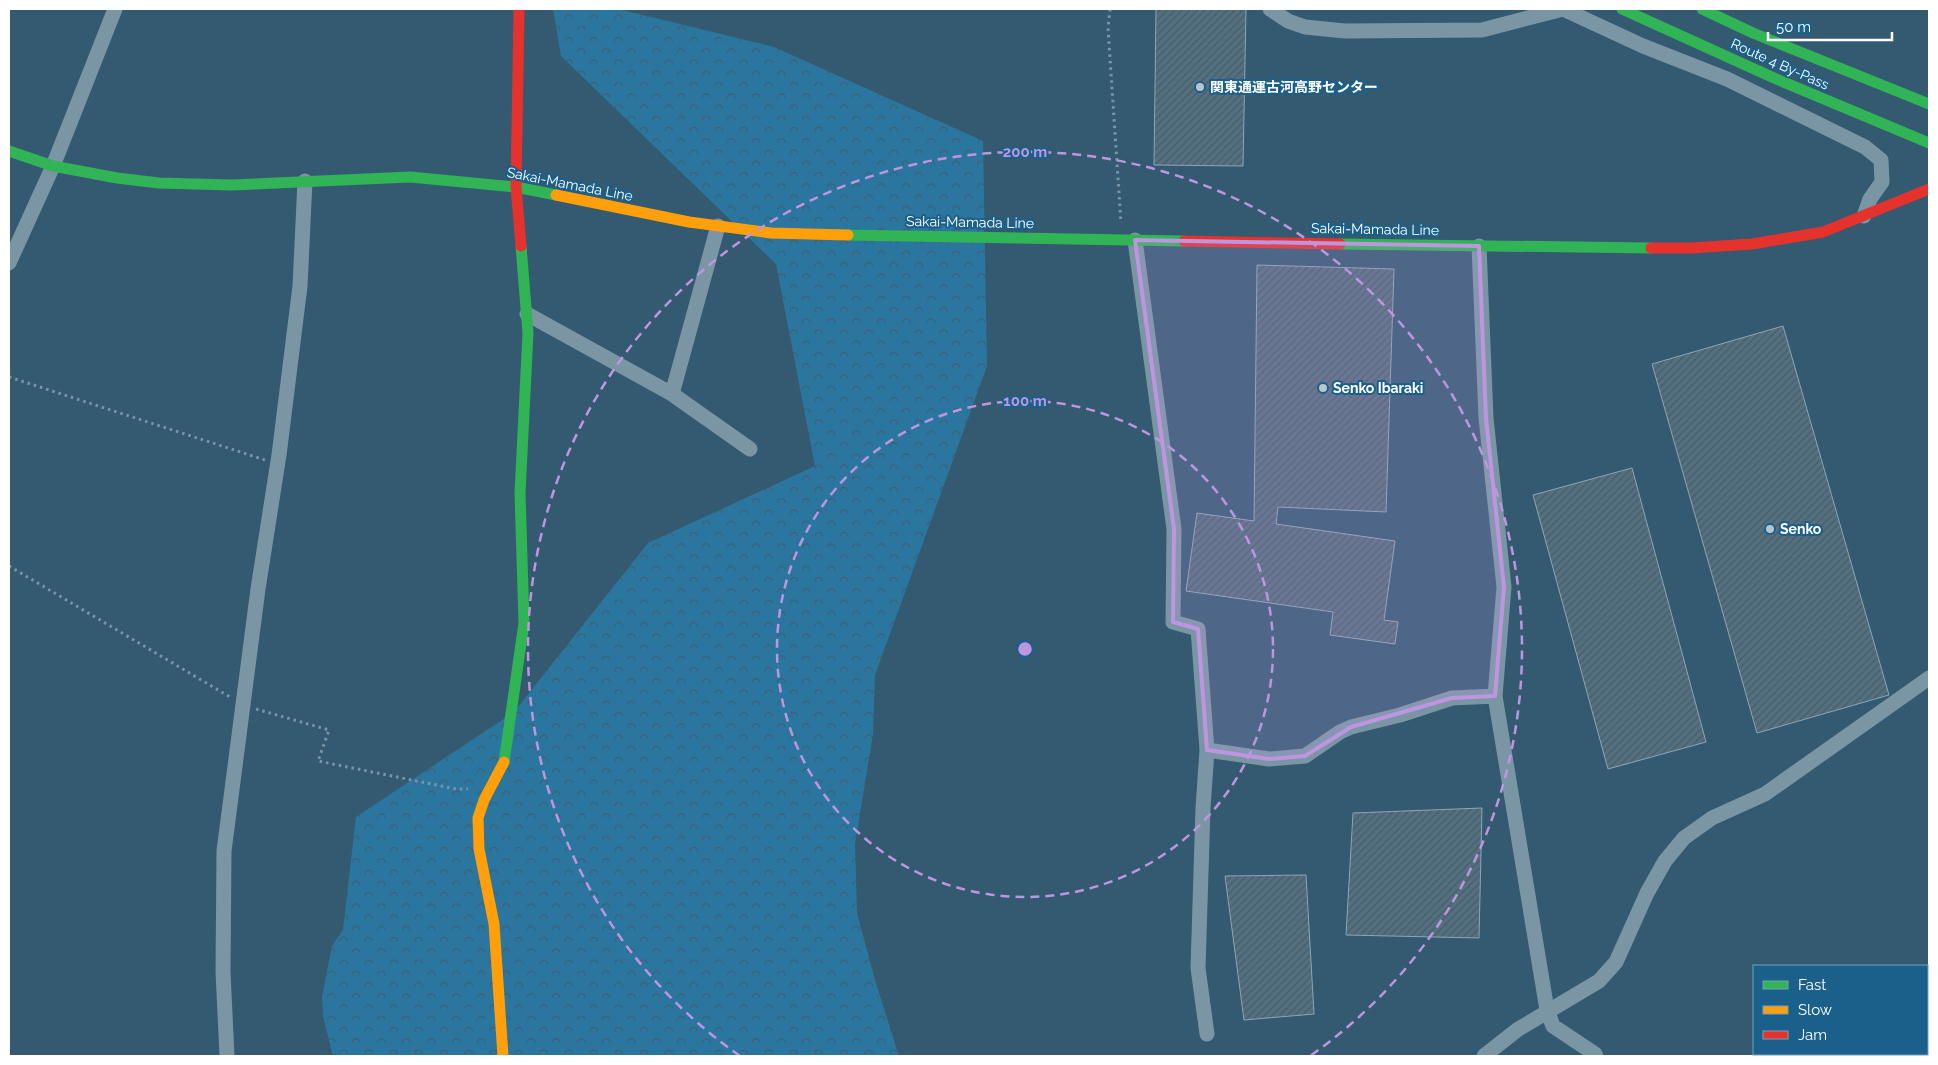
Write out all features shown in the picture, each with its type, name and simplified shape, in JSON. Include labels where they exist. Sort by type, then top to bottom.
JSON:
[{"type":"main road","points":[[503,1056],[494,924],[479,849],[478,818],[489,790],[506,758],[514,712],[524,623],[520,493],[528,333],[516,187],[519,9]]},
{"type":"main road","name":"Route 4 By-Pass","points":[[1622,9],[1818,97],[1929,143]]},
{"type":"main road","name":"Route 4 By-Pass","points":[[1702,9],[1808,56],[1929,104]]},
{"type":"main road","name":"Sakai-Mamada Line","points":[[9,151],[52,166],[117,178],[160,183],[232,185],[410,177],[516,187],[689,222],[771,233],[1691,248],[1752,244],[1823,232],[1929,189]]},
{"type":"street","points":[[9,262],[52,166],[115,9]]},
{"type":"street","points":[[1270,9],[1288,20],[1305,27],[1345,31],[1482,30],[1563,9],[1643,46],[1727,79],[1865,147],[1882,160],[1882,182],[1870,199],[1864,216]]},
{"type":"street","points":[[227,1056],[223,972],[224,851],[300,286],[305,181]]},
{"type":"street","points":[[672,394],[718,226]]},
{"type":"street","points":[[1128,240],[1174,529],[1174,622],[1198,629],[1207,750],[1203,808],[1198,968],[1207,1034]]},
{"type":"street","points":[[1479,246],[1486,418],[1504,587],[1495,696],[1547,1010],[1553,1026],[1596,1056]]},
{"type":"street","points":[[527,314],[672,394],[750,448]]},
{"type":"street","points":[[1484,1056],[1517,1030],[1547,1010],[1599,980],[1616,962],[1647,893],[1665,861],[1684,838],[1712,818],[1765,794],[1929,678]]},
{"type":"street","points":[[1207,750],[1269,759],[1305,756],[1340,732],[1351,727],[1452,698],[1495,696]]},
{"type":"path","points":[[1110,9],[1108,28],[1128,240]]},
{"type":"path","points":[[9,377],[277,464]]},
{"type":"path","points":[[9,566],[244,705],[329,730],[318,761],[456,789],[489,790]]},
{"type":"highlighted area","points":[[1135,240],[1479,246],[1486,418],[1504,587],[1495,696],[1452,698],[1351,727],[1305,756],[1269,759],[1207,750],[1198,629],[1173,622],[1174,529]]},
{"type":"green space","points":[[553,9],[618,9],[774,47],[983,141],[987,366],[875,675],[873,734],[855,844],[857,913],[875,980],[899,1056],[333,1056],[323,1016],[322,997],[332,946],[343,930],[356,817],[514,712],[648,543],[815,466],[776,264],[561,56]]},
{"type":"building","name":"関東通運古河高野センター","points":[[1156,9],[1246,9],[1243,166],[1154,165]]},
{"type":"building","name":"Senko Ibaraki","points":[[1257,265],[1394,269],[1386,512],[1278,507],[1276,524],[1395,541],[1384,620],[1398,622],[1395,644],[1330,635],[1333,612],[1186,591],[1197,513],[1254,521]]},
{"type":"building","name":"Senko","points":[[1783,326],[1889,695],[1757,733],[1652,364]]},
{"type":"building","points":[[1632,468],[1706,742],[1608,769],[1533,495]]},
{"type":"building","points":[[1482,808],[1479,938],[1346,935],[1353,813]]},
{"type":"building","points":[[1306,875],[1314,1014],[1244,1020],[1225,876]]},
{"type":"traffic: fast","points":[[1622,9],[1774,78],[1929,143]]},
{"type":"traffic: fast","points":[[1702,9],[1753,33],[1929,104]]},
{"type":"traffic: fast","points":[[9,151],[53,166],[117,178],[159,183],[232,185],[410,177],[516,187],[556,195]]},
{"type":"traffic: fast","points":[[848,235],[1184,241]]},
{"type":"traffic: fast","points":[[1340,244],[1651,248]]},
{"type":"traffic: fast","points":[[504,762],[524,623],[520,493],[528,333],[521,246]]},
{"type":"traffic: slow","points":[[556,195],[689,222],[771,233],[848,235]]},
{"type":"traffic: slow","points":[[503,1056],[494,924],[479,849],[478,818],[484,800],[504,762]]},
{"type":"traffic: jam","points":[[519,9],[516,187],[521,246]]},
{"type":"traffic: jam","points":[[1651,248],[1691,248],[1752,244],[1823,232],[1929,189]]},
{"type":"traffic: jam","points":[[1184,241],[1340,244]]},
{"type":"place","name":"関東通運古河高野センター","points":[[1200,87]]},
{"type":"place","name":"Senko Ibaraki","points":[[1323,388]]},
{"type":"place","name":"Senko","points":[[1770,529]]}]
